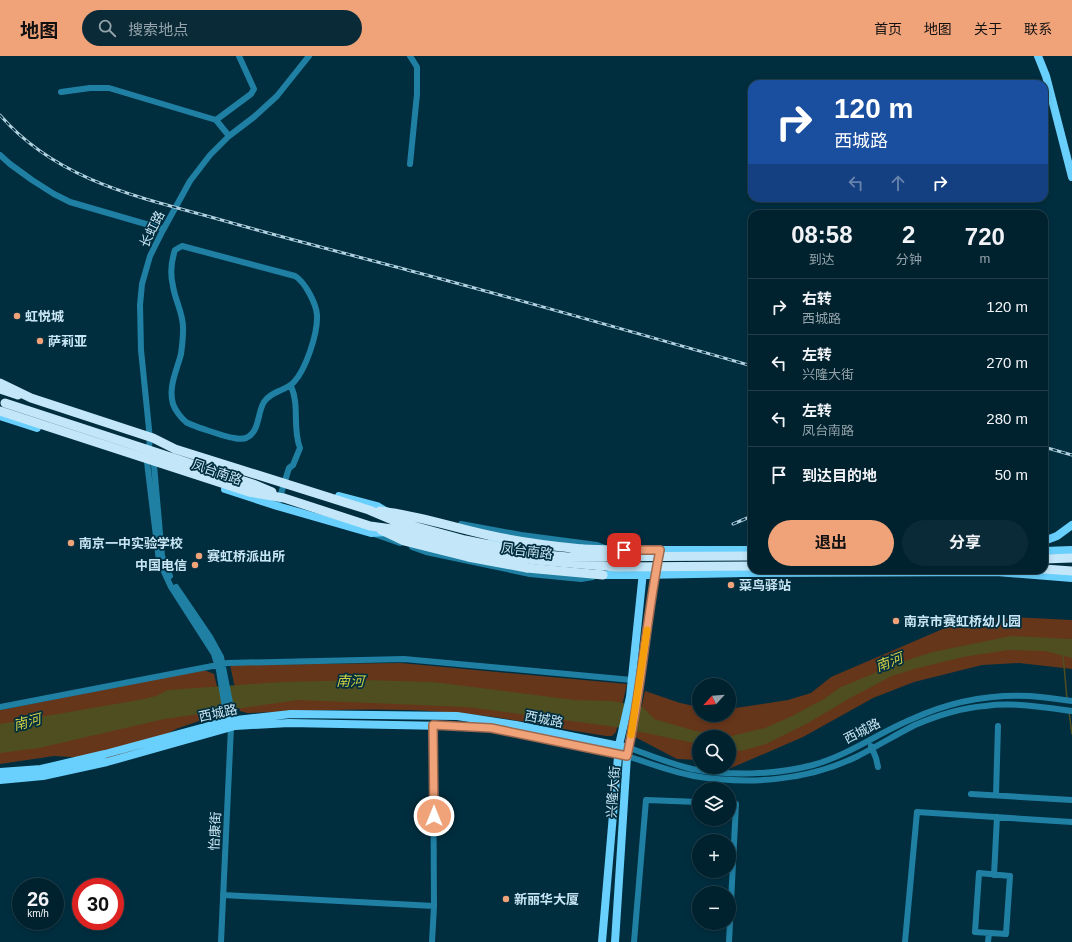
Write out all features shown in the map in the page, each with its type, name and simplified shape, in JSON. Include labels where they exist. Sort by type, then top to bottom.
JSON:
[{"type":"highway","points":[[0,383],[31,398]]},
{"type":"highway","points":[[0,389],[153,438],[175,449]]},
{"type":"highway","points":[[0,397],[154,446],[175,449]]},
{"type":"highway","points":[[0,401],[253,484],[284,498]]},
{"type":"highway","name":"凤台南路","points":[[0,412],[249,492],[284,498],[371,529],[392,529],[467,548],[534,560],[616,567],[748,566]]},
{"type":"highway","name":"凤台南路","points":[[175,449],[373,508],[395,521],[465,540],[535,554],[568,557],[748,556]]},
{"type":"highway","points":[[373,508],[518,541],[582,549],[612,550]]},
{"type":"highway","points":[[371,529],[404,541],[468,557],[527,568],[603,575]]},
{"type":"highway","points":[[1048,559],[1072,558]]},
{"type":"highway","points":[[1048,569],[1072,571]]},
{"type":"main road","points":[[1038,56],[1047,80]]},
{"type":"main road","points":[[1048,84],[1072,177]]},
{"type":"main road","name":"凤台南路","points":[[0,383],[150,439],[373,508],[393,516],[468,536],[506,544],[600,554],[612,550],[748,550]]},
{"type":"main road","name":"凤台南路","points":[[0,416],[277,506],[389,532],[494,560],[544,567],[590,571],[603,575],[748,572]]},
{"type":"main road","points":[[1048,539],[1057,536],[1072,525]]},
{"type":"main road","name":"兴隆大街","points":[[634,698],[632,680],[642,575],[646,550]]},
{"type":"main road","name":"兴隆大街","points":[[602,942],[624,751],[660,550]]},
{"type":"main road","points":[[1048,551],[1072,550]]},
{"type":"main road","name":"凤台南路","points":[[1021,574],[1072,578]]},
{"type":"main road","name":"西城路","points":[[0,772],[41,769],[231,721],[291,714],[457,716],[516,726],[624,751]]},
{"type":"main road","name":"西城路","points":[[0,780],[50,775],[107,762],[231,721],[433,725],[491,728],[624,751]]},
{"type":"main road","name":"兴隆大街","points":[[615,942],[624,751]]},
{"type":"street","points":[[216,120],[251,94],[254,89],[239,56]]},
{"type":"street","name":"长虹路","points":[[220,664],[171,587],[159,561],[150,439],[141,350],[140,305],[142,284],[145,270],[163,229],[190,181],[210,155],[229,136],[254,117],[277,96],[309,56]]},
{"type":"street","points":[[410,56],[417,67],[417,94],[410,164]]},
{"type":"street","points":[[61,92],[90,88],[108,88],[216,120],[229,136]]},
{"type":"street","points":[[0,155],[32,180],[70,202],[163,229]]},
{"type":"street","points":[[182,246],[295,276],[304,283],[317,312],[317,319],[314,338],[306,364],[291,386],[268,396],[262,407],[256,427],[252,434],[246,438],[234,438],[186,422],[179,414],[174,404],[172,390],[181,354],[183,329],[181,312],[173,286],[171,264],[175,250],[182,246]]},
{"type":"street","points":[[277,506],[289,468],[293,465],[300,448],[298,442],[294,393],[291,386]]},
{"type":"street","points":[[0,707],[220,664],[404,659],[632,680]]},
{"type":"street","name":"怡康街","points":[[220,664],[231,721],[221,942]]},
{"type":"street","name":"西城路","points":[[624,751],[692,768],[726,772],[758,773],[813,764],[841,755],[912,719],[955,704],[983,698],[1014,696],[1031,696],[1072,701]]},
{"type":"street","name":"西城路","points":[[624,751],[664,768],[692,776],[727,780],[759,780],[788,777],[838,764],[915,725],[938,716],[984,706],[1014,705],[1072,710]]},
{"type":"street","points":[[432,942],[434,906],[433,725]]},
{"type":"street","points":[[996,795],[998,726]]},
{"type":"street","points":[[868,741],[876,758],[878,768]]},
{"type":"street","points":[[664,768],[661,764],[666,761]]},
{"type":"street","points":[[971,794],[1072,800]]},
{"type":"street","points":[[634,942],[646,800],[692,802]]},
{"type":"street","points":[[905,942],[917,812],[1072,822]]},
{"type":"street","points":[[994,875],[997,817]]},
{"type":"street","points":[[730,942],[735,826]]},
{"type":"street","points":[[979,873],[1010,876],[1006,934],[989,933],[975,932],[979,873]]},
{"type":"street","points":[[223,895],[434,906]]},
{"type":"street","points":[[988,942],[989,933]]},
{"type":"shaded area","points":[[973,616],[1010,619],[1012,617],[1072,620],[1072,669],[1019,663],[982,665],[914,682],[873,698],[803,737],[736,766],[736,730],[692,730],[692,760],[677,759],[635,737],[645,691],[692,706],[692,722],[736,722],[736,708],[788,700],[811,693],[831,677]]},
{"type":"shaded area","points":[[401,663],[627,684],[616,732],[612,736],[606,736],[505,719],[444,712],[321,710],[247,713],[240,711],[230,665]]},
{"type":"shaded area","points":[[204,670],[214,674],[223,711],[219,714],[176,729],[123,760],[54,756],[0,764],[0,710]]},
{"type":"water","points":[[1011,636],[1072,639],[1072,658],[1045,651],[1008,650],[963,657],[892,676],[850,698],[808,723],[766,744],[741,751],[736,750],[736,735],[765,728],[824,699],[839,688],[901,662],[933,652]]},
{"type":"water","name":"南河","points":[[363,680],[433,682],[574,700],[612,701],[643,707],[654,719],[692,730],[692,743],[616,727],[467,707],[299,700],[164,719],[39,748],[0,753],[0,724],[144,699],[156,696],[168,690],[281,682]]},
{"type":"waterway","points":[[1063,655],[1067,699]]},
{"type":"waterway","points":[[1069,712],[1072,734]]},
{"type":"railway","points":[[0,115],[23,138],[48,157],[75,172],[133,195],[272,234],[542,306],[748,365]]},
{"type":"railway","points":[[1048,448],[1072,455]]},
{"type":"railway","points":[[733,524],[748,518]]},
{"type":"slow traffic","points":[[631,735],[647,630]]},
{"type":"place","name":"虹悦城","points":[[17,316]]},
{"type":"place","name":"萨莉亚","points":[[40,341]]},
{"type":"place","name":"南京一中实验学校","points":[[71,543]]},
{"type":"place","name":"赛虹桥派出所","points":[[199,556]]},
{"type":"place","name":"中国电信","points":[[195,565]]},
{"type":"place","name":"菜鸟驿站","points":[[731,585]]},
{"type":"place","name":"南京市赛虹桥幼儿园","points":[[896,621]]},
{"type":"place","name":"新丽华大厦","points":[[506,899]]},
{"type":"route","points":[[434,816],[433,725],[491,728],[627,756],[660,550],[624,550]]}]
